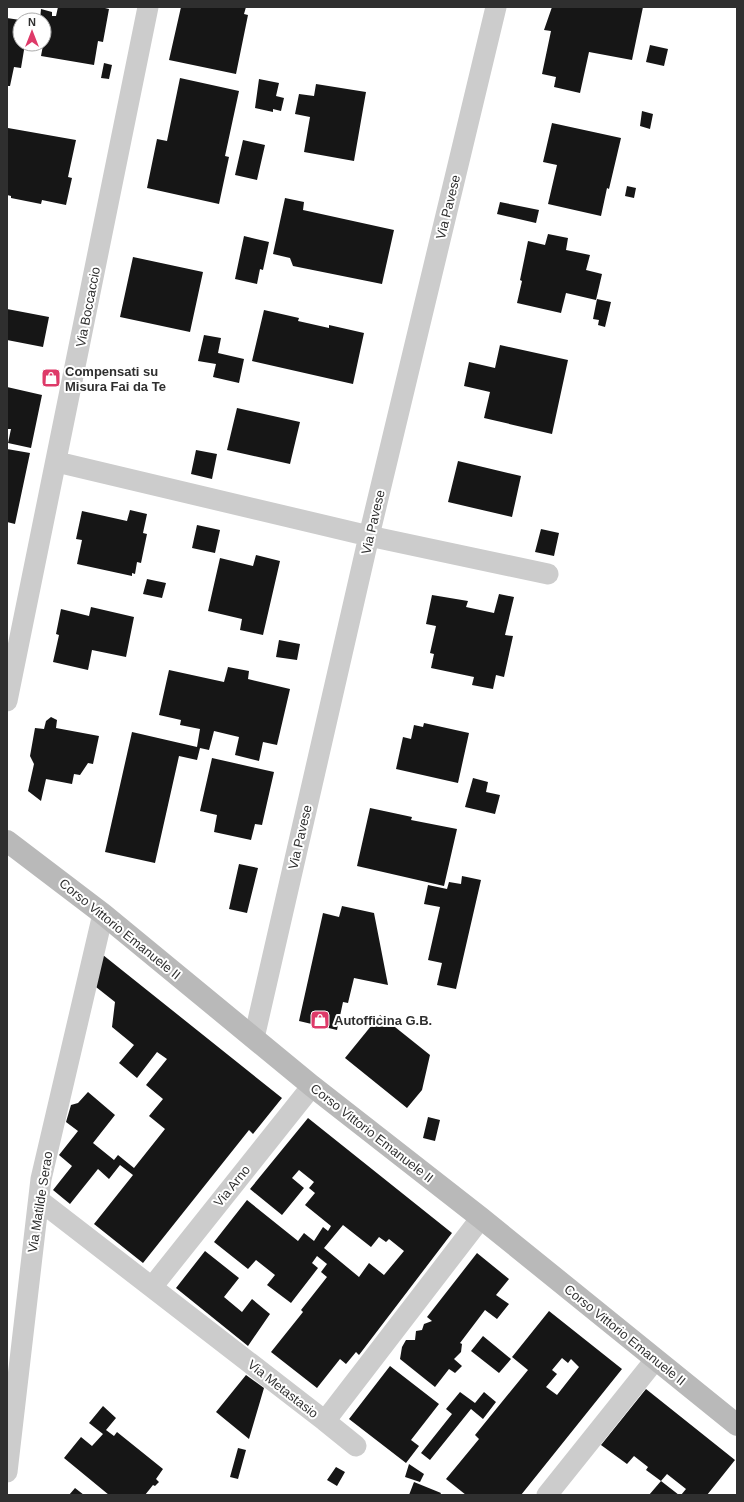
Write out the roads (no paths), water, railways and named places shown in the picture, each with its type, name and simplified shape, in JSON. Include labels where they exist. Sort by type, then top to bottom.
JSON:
[{"type":"street","name":"Via Boccaccio","points":[[7,701],[57,462],[148,7]]},
{"type":"street","name":"Via Pavese","points":[[254,1038],[369,536],[496,7]]},
{"type":"street","points":[[57,462],[369,536],[548,574]]},
{"type":"street","name":"Corso Vittorio Emanuele II","points":[[7,841],[103,914],[312,1086],[481,1218],[737,1425]]},
{"type":"street","name":"Via Matilde Serao","points":[[7,1472],[41,1179],[103,914]]},
{"type":"street","name":"Via Arno","points":[[152,1287],[312,1086]]},
{"type":"street","name":"Via Metastasio","points":[[39,1200],[325,1421],[481,1218]]},
{"type":"street","points":[[547,1495],[655,1360]]},
{"type":"street","points":[[325,1421],[356,1446]]},
{"type":"place","name":"Compensati su Misura Fai da Te","points":[[51,378]]},
{"type":"place","name":"Autofficina G.B.","points":[[320,1020]]}]
